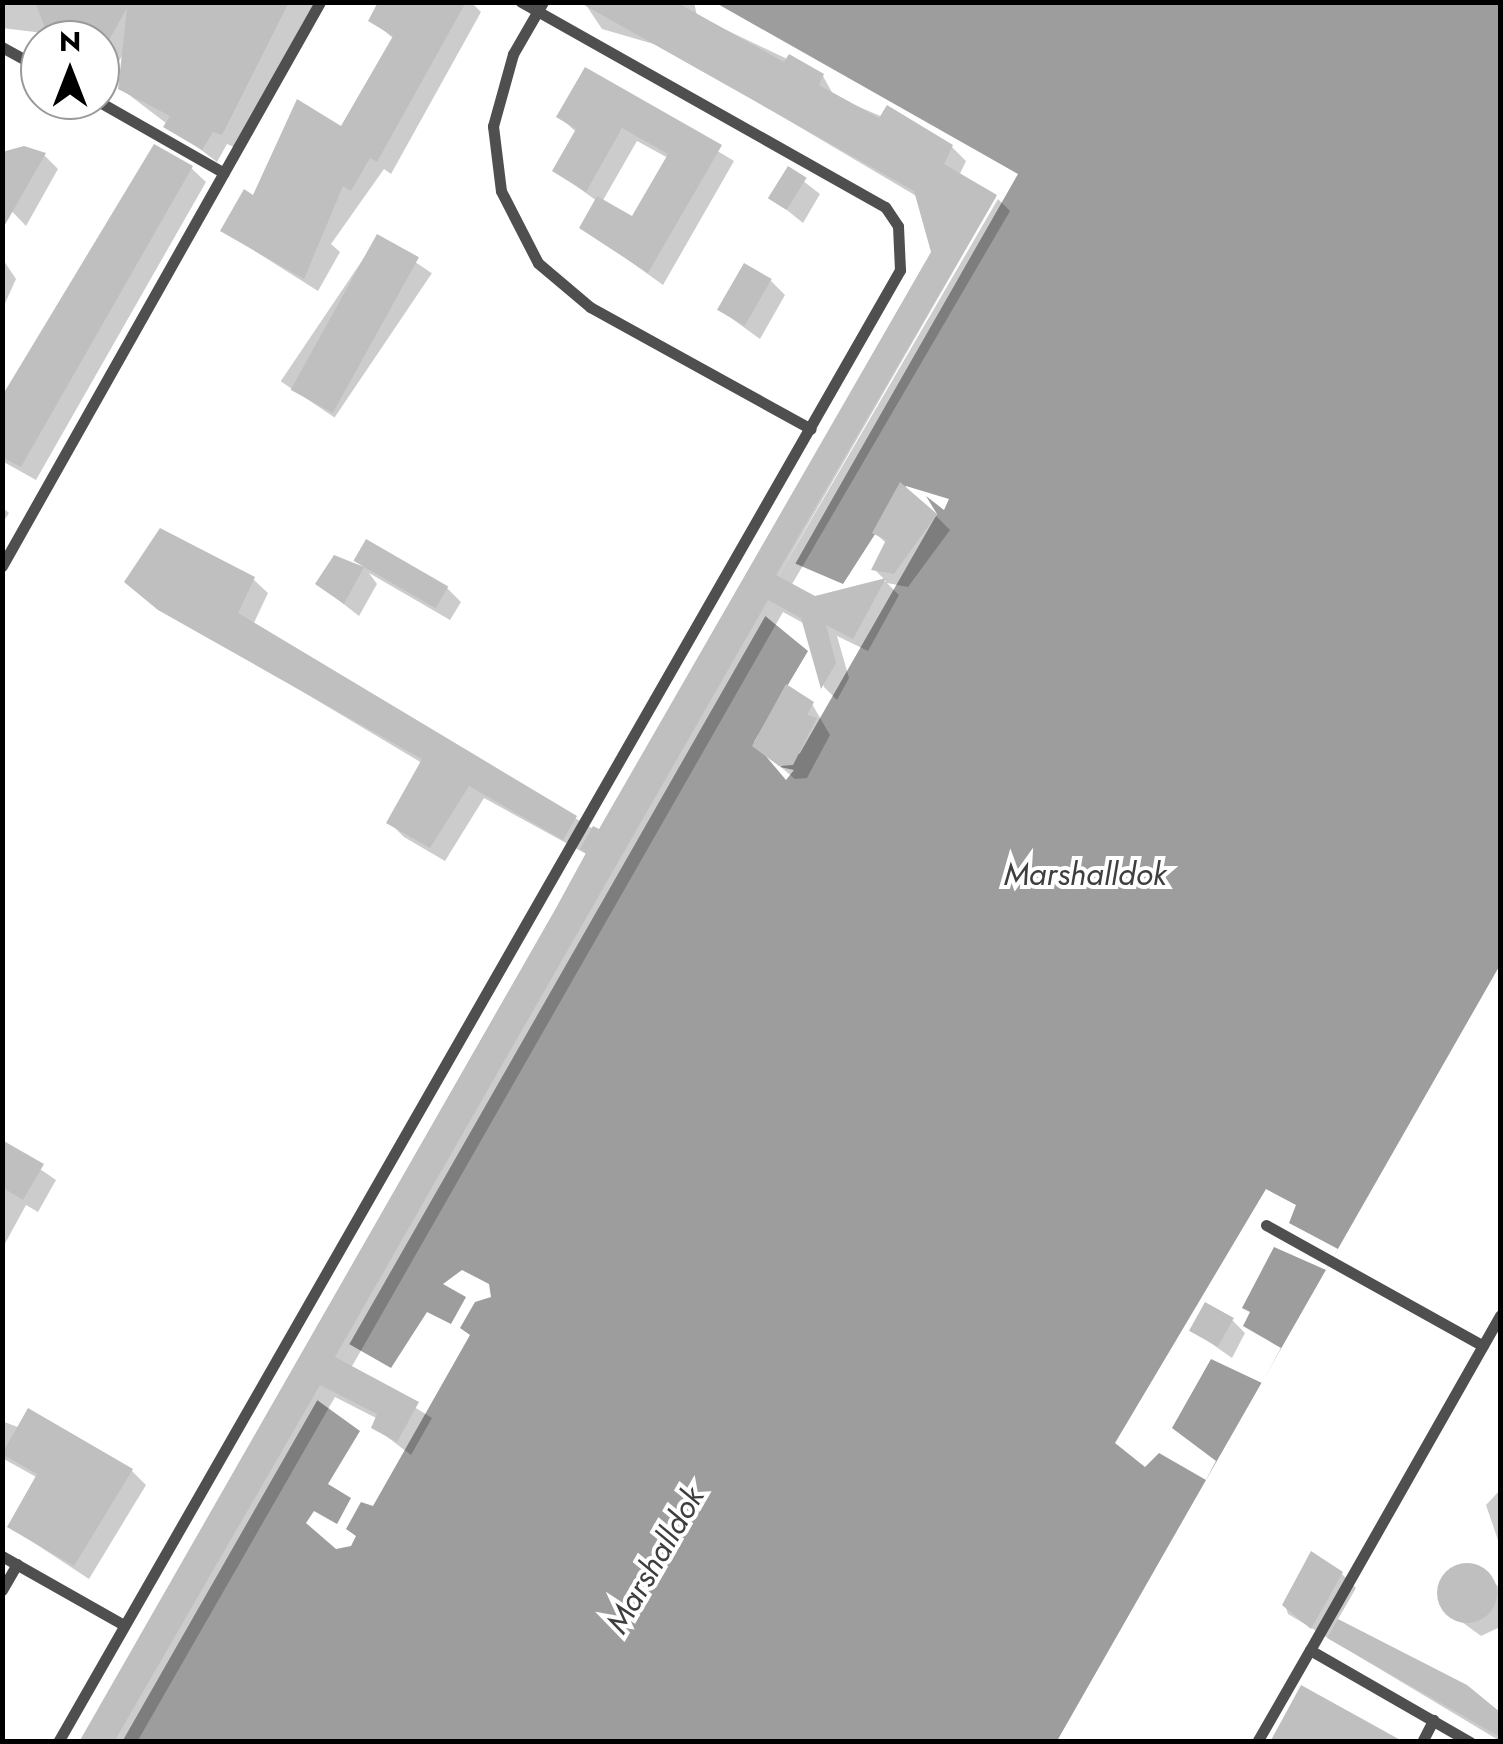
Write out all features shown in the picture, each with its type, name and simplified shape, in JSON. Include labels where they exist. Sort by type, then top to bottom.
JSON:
[{"type":"lane","points":[[2,566],[8,544],[320,2]]},
{"type":"lane","points":[[58,1742],[900,270],[892,217],[540,7],[521,2]]},
{"type":"lane","points":[[540,7],[500,88],[494,126],[501,191],[538,263],[590,307],[811,429]]},
{"type":"lane","points":[[120,114],[224,173]]},
{"type":"lane","points":[[1266,1225],[1484,1346]]},
{"type":"lane","points":[[1257,1742],[1500,1315]]},
{"type":"lane","points":[[2,1556],[124,1625]]},
{"type":"lane","points":[[2,1590],[17,1564]]},
{"type":"lane","points":[[1310,1650],[1470,1742]]},
{"type":"lane","points":[[1422,1742],[1433,1720]]},
{"type":"water","name":"Marshalldok","points":[[716,3],[1500,3],[1500,965],[1057,1741],[122,1742],[1018,174]]},
{"type":"pier","points":[[906,486],[949,499],[944,510],[926,496],[937,514],[800,753],[780,767],[794,770],[786,780],[754,742],[808,651],[764,615],[794,563],[843,584]]},
{"type":"pier","points":[[1266,1189],[1296,1205],[1289,1223],[1338,1249],[1326,1270],[1274,1247],[1242,1308],[1250,1312],[1243,1326],[1281,1348],[1262,1383],[1211,1359],[1172,1428],[1216,1461],[1206,1480],[1159,1453],[1145,1467],[1115,1443]]},
{"type":"pier","points":[[462,1270],[489,1284],[491,1297],[475,1302],[460,1328],[470,1335],[373,1506],[361,1502],[346,1529],[356,1536],[351,1546],[336,1549],[306,1523],[314,1511],[337,1524],[351,1498],[328,1484],[360,1431],[317,1400],[349,1344],[391,1368],[427,1312],[451,1324],[466,1297],[443,1284]]},
{"type":"building","points":[[35,2],[289,2],[222,135],[213,132],[202,150],[163,127],[170,116],[120,90],[127,8],[120,20],[42,20]]},
{"type":"building","points":[[378,2],[466,2],[377,162],[370,158],[351,191],[343,186],[304,279],[220,231],[244,189],[253,195],[297,99],[341,126],[393,36],[368,21]]},
{"type":"building","points":[[579,2],[676,2],[784,62],[789,54],[824,74],[819,85],[879,118],[887,105],[953,145],[944,164],[997,195],[776,575],[815,596],[886,578],[853,639],[826,625],[836,663],[821,689],[801,618],[768,600],[335,1357],[419,1402],[397,1442],[371,1428],[377,1414],[320,1385],[114,1742],[79,1742],[556,908],[586,853],[580,849],[593,826],[599,829],[931,252],[914,191]]},
{"type":"building","points":[[585,67],[722,145],[648,273],[579,228],[597,196],[632,216],[668,154],[622,128],[586,192],[552,171],[576,129],[556,117]]},
{"type":"building","points":[[154,144],[193,166],[21,467],[2,457],[2,396]]},
{"type":"building","points":[[24,146],[46,153],[2,230],[2,152]]},
{"type":"building","points":[[788,166],[807,178],[787,210],[768,198]]},
{"type":"building","points":[[377,234],[419,257],[333,413],[291,390]]},
{"type":"building","points":[[744,263],[772,279],[745,326],[717,310]]},
{"type":"building","points":[[900,482],[937,514],[894,574],[871,570],[886,540],[872,533]]},
{"type":"building","points":[[160,528],[255,577],[238,613],[577,816],[563,840],[469,786],[430,848],[386,823],[422,759],[158,610],[124,582]]},
{"type":"building","points":[[366,539],[448,586],[436,608],[354,561]]},
{"type":"building","points":[[334,555],[364,567],[344,604],[315,584]]},
{"type":"building","points":[[786,684],[814,702],[807,715],[817,718],[793,765],[779,766],[752,746]]},
{"type":"building","points":[[2,1140],[44,1164],[23,1200],[2,1187]]},
{"type":"building","points":[[1205,1302],[1234,1318],[1218,1347],[1189,1331]]},
{"type":"building","points":[[28,1408],[133,1469],[74,1566],[7,1527],[37,1474],[2,1454]]},
{"type":"building","points":[[1311,1551],[1343,1572],[1311,1629],[1282,1605]]},
{"type":"building","points":[[1467,1563],[1488,1572],[1497,1593],[1488,1614],[1467,1623],[1446,1614],[1437,1593],[1446,1572]]},
{"type":"building","points":[[1338,1619],[1467,1685],[1500,1712],[1500,1737],[1327,1638]]},
{"type":"building","points":[[1301,1685],[1404,1742],[1270,1742]]}]
